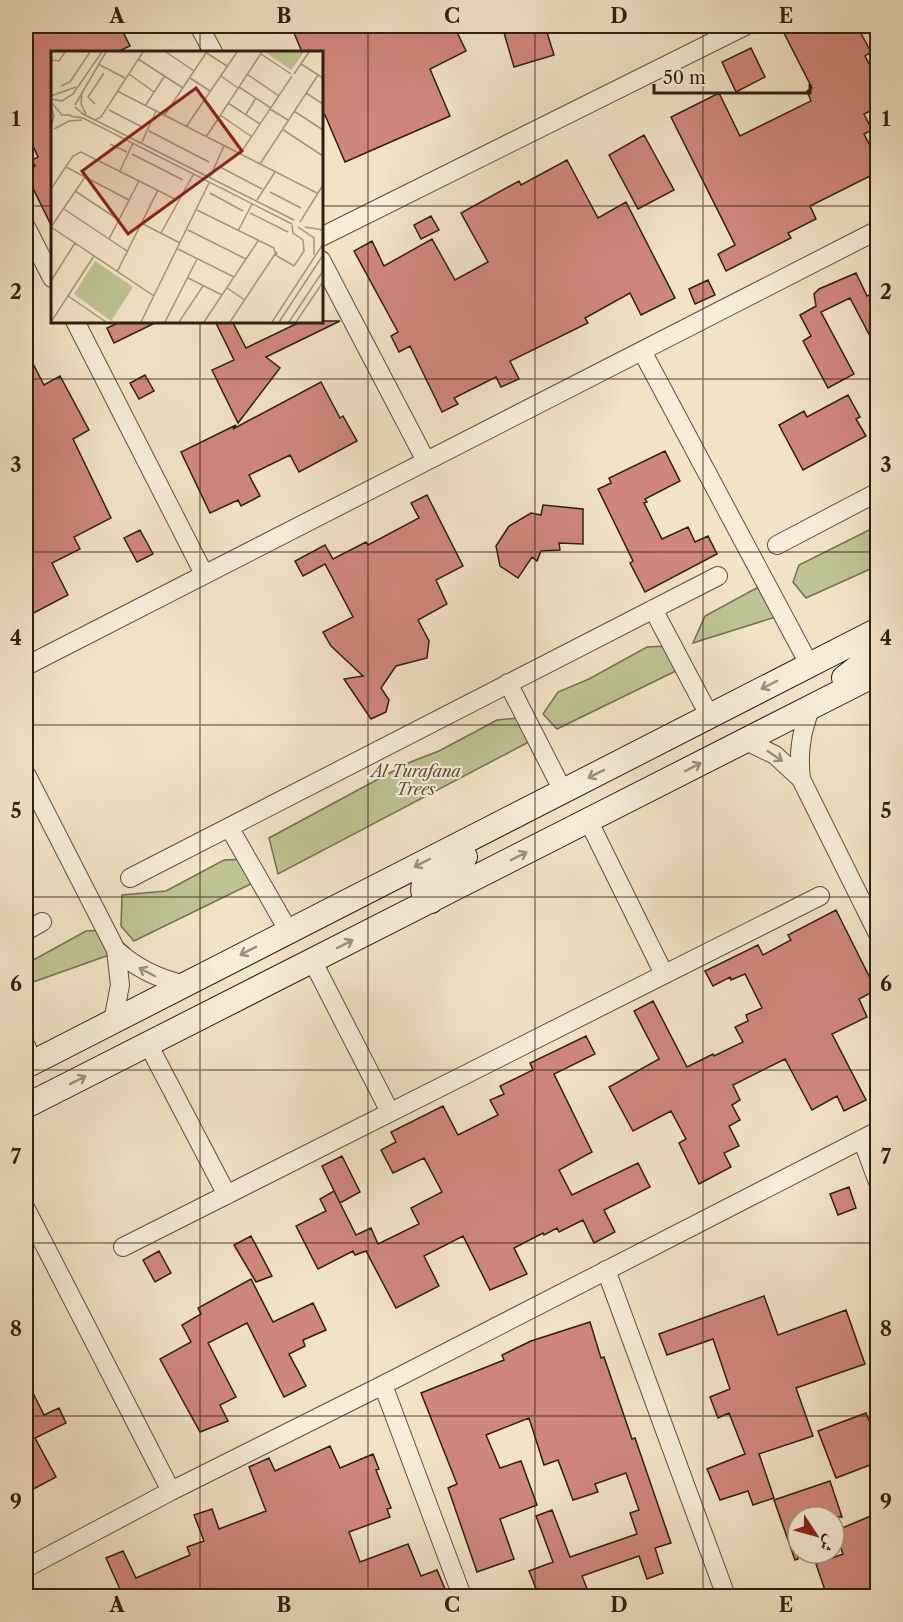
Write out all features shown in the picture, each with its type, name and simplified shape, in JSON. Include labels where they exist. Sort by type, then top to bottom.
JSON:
[{"type":"main road","points":[[28,1058],[113,1021],[872,633],[873,652],[867,660],[823,694],[811,707]]},
{"type":"main road","points":[[26,1107],[878,672]]},
{"type":"main road","points":[[431,901],[425,897],[422,890],[424,883],[483,844],[512,817]]},
{"type":"street","points":[[199,26],[212,51]]},
{"type":"street","points":[[322,237],[745,26]]},
{"type":"street","points":[[26,227],[51,276]]},
{"type":"street","points":[[26,666],[878,230]]},
{"type":"street","points":[[322,262],[426,461]]},
{"type":"street","points":[[76,322],[204,574]]},
{"type":"street","points":[[642,351],[809,664]]},
{"type":"street","points":[[777,545],[878,492]]},
{"type":"street","points":[[130,878],[718,576]]},
{"type":"street","points":[[653,609],[709,715]]},
{"type":"street","points":[[508,683],[563,791]]},
{"type":"street","points":[[801,779],[800,742],[811,707]]},
{"type":"street","points":[[744,740],[775,755],[801,779],[878,934]]},
{"type":"street","points":[[26,774],[116,950],[120,985],[113,1021]]},
{"type":"street","points":[[588,820],[664,974]]},
{"type":"street","points":[[229,827],[288,930]]},
{"type":"street","points":[[123,1247],[820,896]]},
{"type":"street","points":[[26,931],[42,922]]},
{"type":"street","points":[[116,950],[146,972],[164,980],[182,984]]},
{"type":"street","points":[[312,960],[390,1112]]},
{"type":"street","points":[[148,1044],[227,1195]]},
{"type":"street","points":[[26,1568],[171,1491],[870,1135],[878,1182]]},
{"type":"street","points":[[26,1209],[171,1491]]},
{"type":"street","points":[[606,1270],[726,1596]]},
{"type":"street","points":[[383,1385],[462,1596]]},
{"type":"green space","points":[[877,526],[877,566],[806,598],[793,582],[799,565]]},
{"type":"green space","points":[[762,585],[785,614],[693,643],[705,616]]},
{"type":"green space","points":[[668,646],[690,664],[557,729],[543,714],[558,692],[589,679],[647,647]]},
{"type":"green space","name":"Al Turafana Trees","points":[[518,718],[540,736],[278,874],[269,838],[408,763],[439,751],[497,720]]},
{"type":"green space","points":[[246,859],[267,876],[134,941],[121,926],[122,895],[166,891],[224,860]]},
{"type":"green space","points":[[107,930],[129,948],[33,982],[26,974],[26,964],[86,931]]},
{"type":"building","points":[[26,26],[120,26],[130,46],[119,51],[51,51],[51,225],[26,174],[26,171],[35,166],[32,160],[38,157],[26,131]]},
{"type":"building","points":[[291,26],[454,26],[466,51],[430,69],[450,116],[345,162],[325,115],[322,116],[322,51],[302,51]]},
{"type":"building","points":[[502,26],[545,26],[554,55],[514,67]]},
{"type":"building","points":[[800,26],[857,26],[871,52],[865,56],[878,81],[878,107],[864,114],[872,130],[864,134],[878,161],[878,172],[810,206],[816,219],[788,233],[791,238],[726,271],[718,254],[735,245],[671,117],[719,93],[740,136],[811,101],[807,91],[812,88],[784,33]]},
{"type":"building","points":[[751,48],[765,77],[736,92],[722,62]]},
{"type":"building","points":[[644,135],[674,190],[638,209],[609,155]]},
{"type":"building","points":[[567,160],[598,218],[626,202],[675,298],[641,315],[630,293],[585,318],[588,323],[510,361],[519,379],[501,387],[496,377],[454,398],[458,404],[442,412],[410,346],[399,352],[391,336],[398,332],[354,251],[372,241],[384,266],[432,239],[455,280],[488,262],[461,213],[519,181],[521,185]]},
{"type":"building","points":[[431,216],[439,230],[421,239],[414,225]]},
{"type":"building","points":[[856,273],[867,296],[871,294],[878,307],[876,316],[878,335],[871,338],[850,298],[821,312],[854,374],[828,388],[803,341],[811,336],[800,315],[816,306],[814,294],[819,289]]},
{"type":"building","points":[[708,280],[715,295],[695,304],[689,289]]},
{"type":"building","points":[[340,321],[266,357],[280,368],[238,423],[212,370],[234,360],[215,322],[233,322],[246,348],[300,322]]},
{"type":"building","points":[[120,322],[157,322],[114,343],[107,328]]},
{"type":"building","points":[[26,350],[44,385],[60,376],[89,430],[73,439],[111,518],[74,537],[80,549],[52,563],[68,595],[26,617]]},
{"type":"building","points":[[145,375],[154,391],[139,399],[130,383]]},
{"type":"building","points":[[321,382],[340,418],[343,416],[357,441],[299,472],[290,455],[249,475],[260,496],[241,506],[238,500],[210,513],[181,452],[236,425],[233,429]]},
{"type":"building","points":[[848,395],[860,417],[856,419],[866,436],[803,470],[779,425],[804,411],[807,417]]},
{"type":"building","points":[[665,451],[680,481],[645,499],[647,502],[644,503],[662,539],[688,527],[695,542],[708,536],[717,554],[645,592],[630,563],[633,561],[598,489],[611,483],[609,478]]},
{"type":"building","points":[[427,495],[463,566],[436,580],[447,604],[418,620],[429,641],[427,658],[396,666],[381,688],[389,700],[386,712],[371,719],[344,679],[363,676],[331,646],[323,632],[353,617],[325,564],[303,576],[295,561],[325,545],[333,559],[366,542],[368,545],[419,518],[411,503]]},
{"type":"building","points":[[543,505],[583,509],[583,544],[559,543],[560,550],[541,551],[537,561],[532,557],[518,578],[500,566],[496,546],[509,526],[531,513],[541,515]]},
{"type":"building","points":[[140,530],[153,554],[137,562],[124,538]]},
{"type":"building","points":[[836,910],[876,990],[859,999],[867,1017],[832,1034],[866,1100],[844,1111],[837,1096],[812,1110],[785,1059],[733,1085],[740,1100],[732,1105],[740,1120],[729,1126],[739,1146],[724,1153],[731,1167],[699,1184],[679,1143],[686,1139],[671,1111],[633,1131],[609,1087],[659,1059],[634,1011],[653,1001],[687,1067],[743,1042],[735,1027],[748,1021],[746,1015],[762,1008],[745,974],[731,980],[730,977],[713,986],[705,971],[758,945],[763,955],[791,940],[788,935]]},
{"type":"building","points":[[586,1036],[595,1054],[554,1074],[592,1152],[559,1170],[572,1195],[638,1163],[650,1187],[604,1210],[615,1232],[594,1243],[583,1220],[559,1232],[557,1228],[544,1235],[543,1233],[514,1248],[527,1274],[490,1290],[463,1236],[424,1256],[439,1286],[396,1308],[366,1251],[355,1255],[353,1251],[318,1269],[296,1226],[326,1211],[320,1199],[334,1191],[356,1235],[371,1228],[378,1244],[419,1224],[411,1208],[442,1192],[424,1158],[393,1173],[381,1150],[396,1142],[391,1132],[443,1106],[458,1135],[498,1115],[490,1100],[504,1094],[500,1086],[533,1070],[530,1063]]},
{"type":"building","points":[[342,1156],[360,1192],[340,1203],[322,1166]]},
{"type":"building","points":[[849,1187],[856,1208],[838,1215],[830,1194]]},
{"type":"building","points":[[251,1236],[272,1276],[256,1282],[234,1245]]},
{"type":"building","points":[[159,1251],[171,1273],[155,1282],[143,1260]]},
{"type":"building","points":[[251,1279],[273,1322],[313,1303],[326,1330],[303,1340],[305,1346],[289,1354],[306,1386],[284,1397],[247,1323],[208,1343],[236,1397],[220,1405],[228,1421],[200,1432],[160,1359],[191,1342],[182,1325],[201,1314],[198,1308]]},
{"type":"building","points":[[764,1296],[778,1335],[846,1310],[865,1364],[796,1388],[813,1436],[759,1454],[774,1498],[753,1505],[748,1491],[720,1500],[707,1469],[745,1454],[729,1413],[718,1418],[710,1397],[730,1389],[713,1339],[667,1355],[659,1334]]},
{"type":"building","points":[[590,1322],[601,1358],[604,1357],[632,1439],[635,1438],[671,1543],[655,1548],[663,1573],[647,1579],[639,1556],[582,1576],[590,1596],[539,1596],[529,1571],[553,1562],[536,1516],[552,1510],[570,1557],[637,1534],[630,1513],[639,1510],[626,1473],[595,1484],[598,1492],[573,1500],[558,1460],[544,1465],[529,1418],[486,1435],[500,1468],[521,1461],[537,1505],[500,1519],[514,1559],[477,1572],[448,1488],[457,1484],[421,1393],[504,1360],[502,1355],[531,1341]]},
{"type":"building","points":[[26,1379],[44,1415],[59,1408],[66,1423],[35,1438],[56,1477],[26,1493]]},
{"type":"building","points":[[866,1413],[878,1442],[878,1462],[836,1478],[818,1431]]},
{"type":"building","points":[[330,1446],[340,1468],[373,1454],[379,1469],[376,1470],[391,1508],[387,1509],[390,1517],[349,1532],[360,1562],[408,1544],[421,1576],[437,1570],[448,1596],[123,1596],[106,1558],[123,1551],[136,1578],[190,1555],[187,1547],[204,1541],[194,1515],[212,1509],[219,1529],[266,1511],[249,1467],[269,1458],[275,1471]]},
{"type":"building","points":[[830,1481],[838,1505],[786,1505],[786,1534],[774,1500]]},
{"type":"building","points":[[878,1513],[878,1593],[869,1596],[827,1596],[816,1565],[846,1565],[846,1526]]}]
